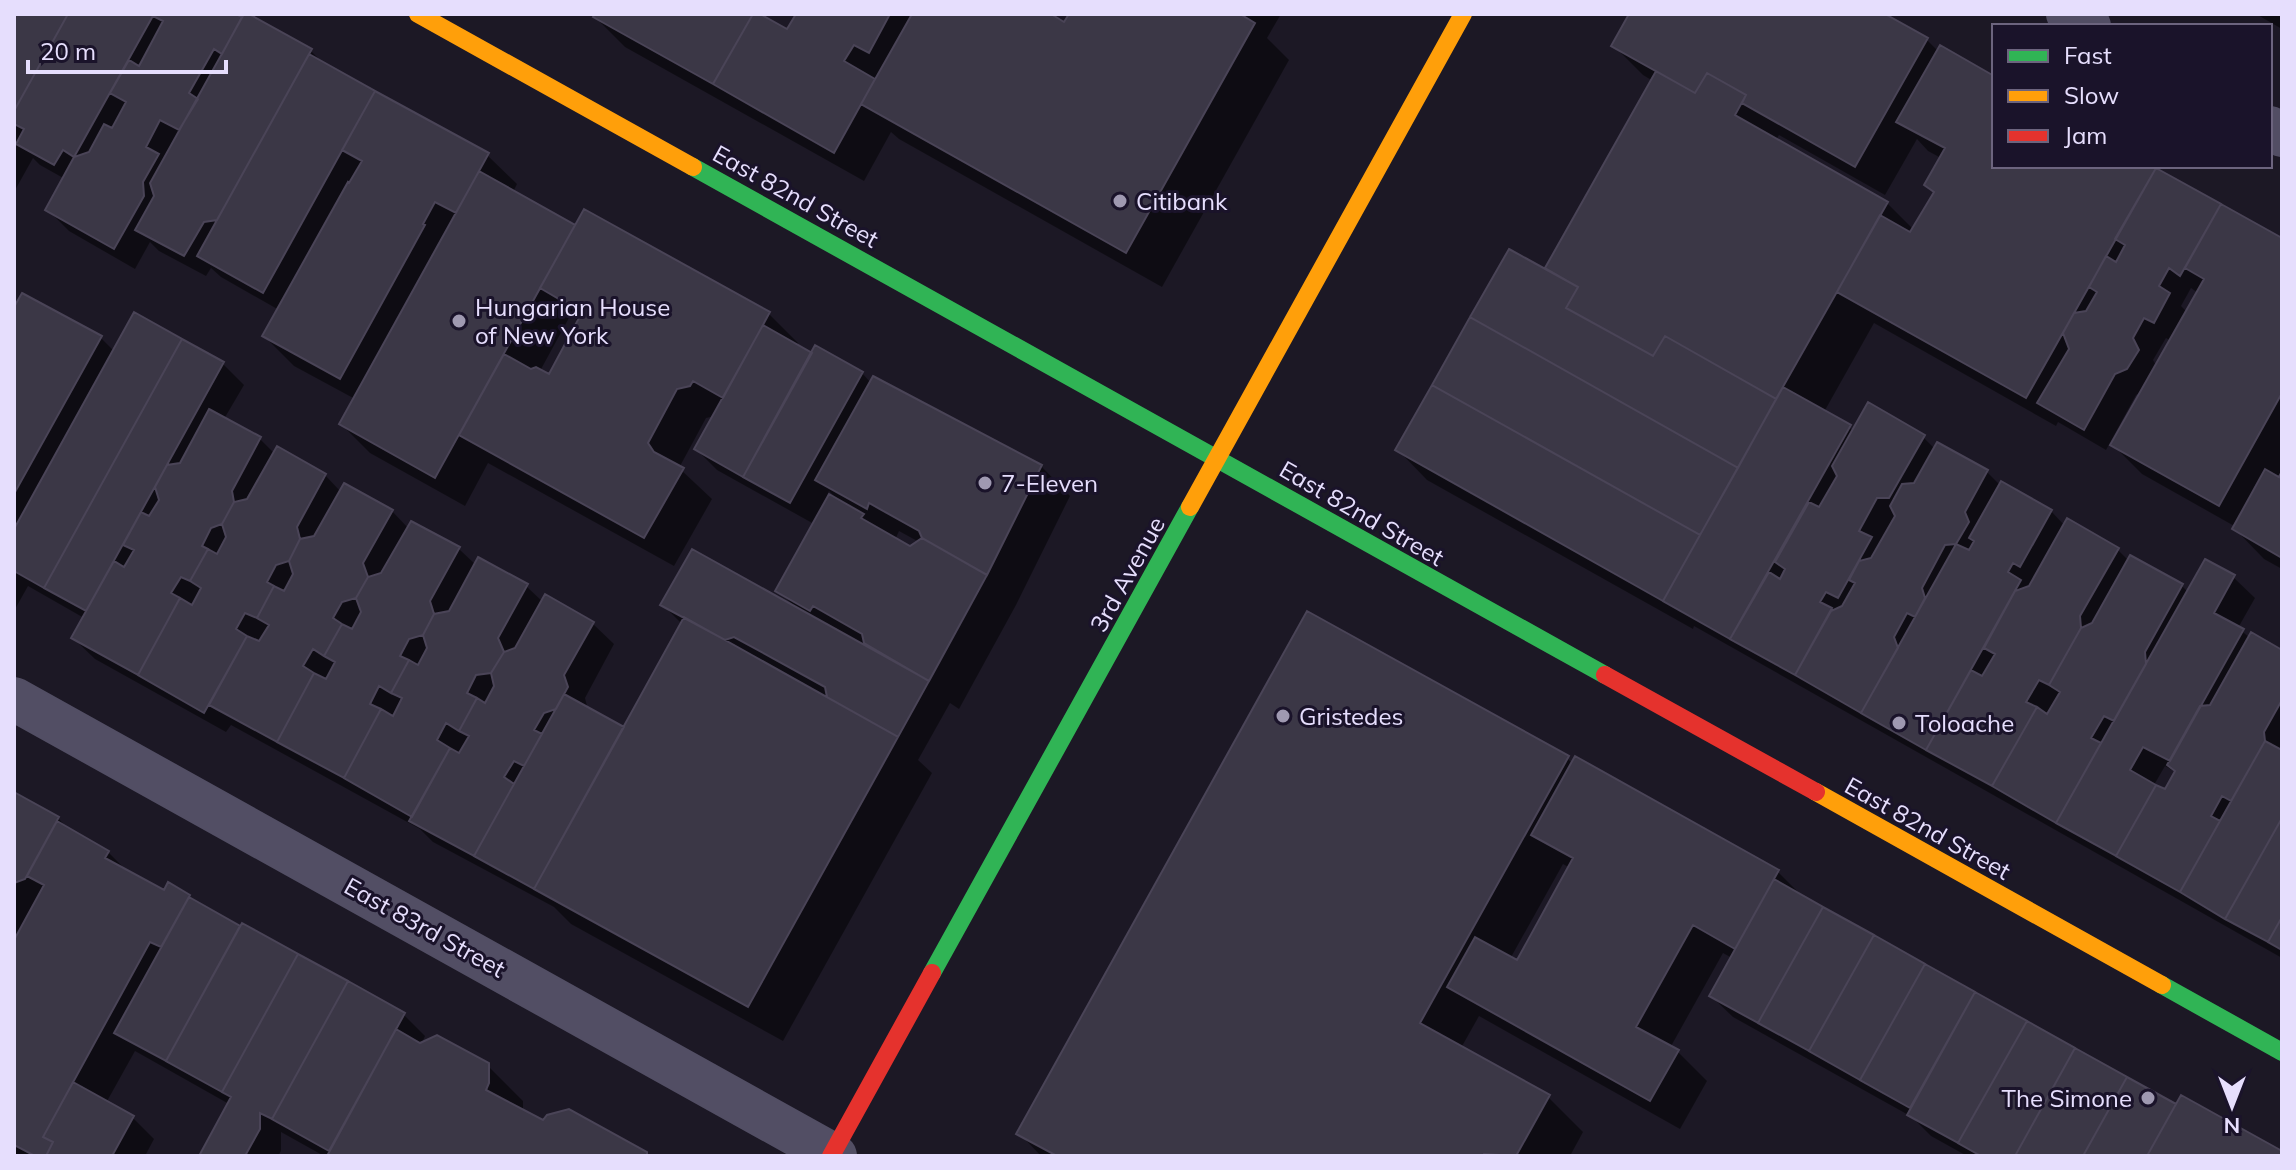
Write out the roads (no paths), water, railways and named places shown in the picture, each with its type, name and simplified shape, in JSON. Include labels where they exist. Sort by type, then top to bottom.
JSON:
[{"type":"street","name":"East 82nd Street","points":[[418,14],[2282,1052]]},
{"type":"street","name":"3rd Avenue","points":[[833,1155],[1463,14]]},
{"type":"street","points":[[2068,14],[2086,24]]},
{"type":"street","name":"East 83rd Street","points":[[14,699],[833,1155]]},
{"type":"place","name":"Citibank","points":[[1120,201]]},
{"type":"place","name":"Hungarian House of New York","points":[[459,321]]},
{"type":"place","name":"7-Eleven","points":[[985,483]]},
{"type":"place","name":"Gristedes","points":[[1283,716]]},
{"type":"place","name":"Toloache","points":[[1899,723]]},
{"type":"place","name":"The Simone","points":[[2148,1098]]}]
